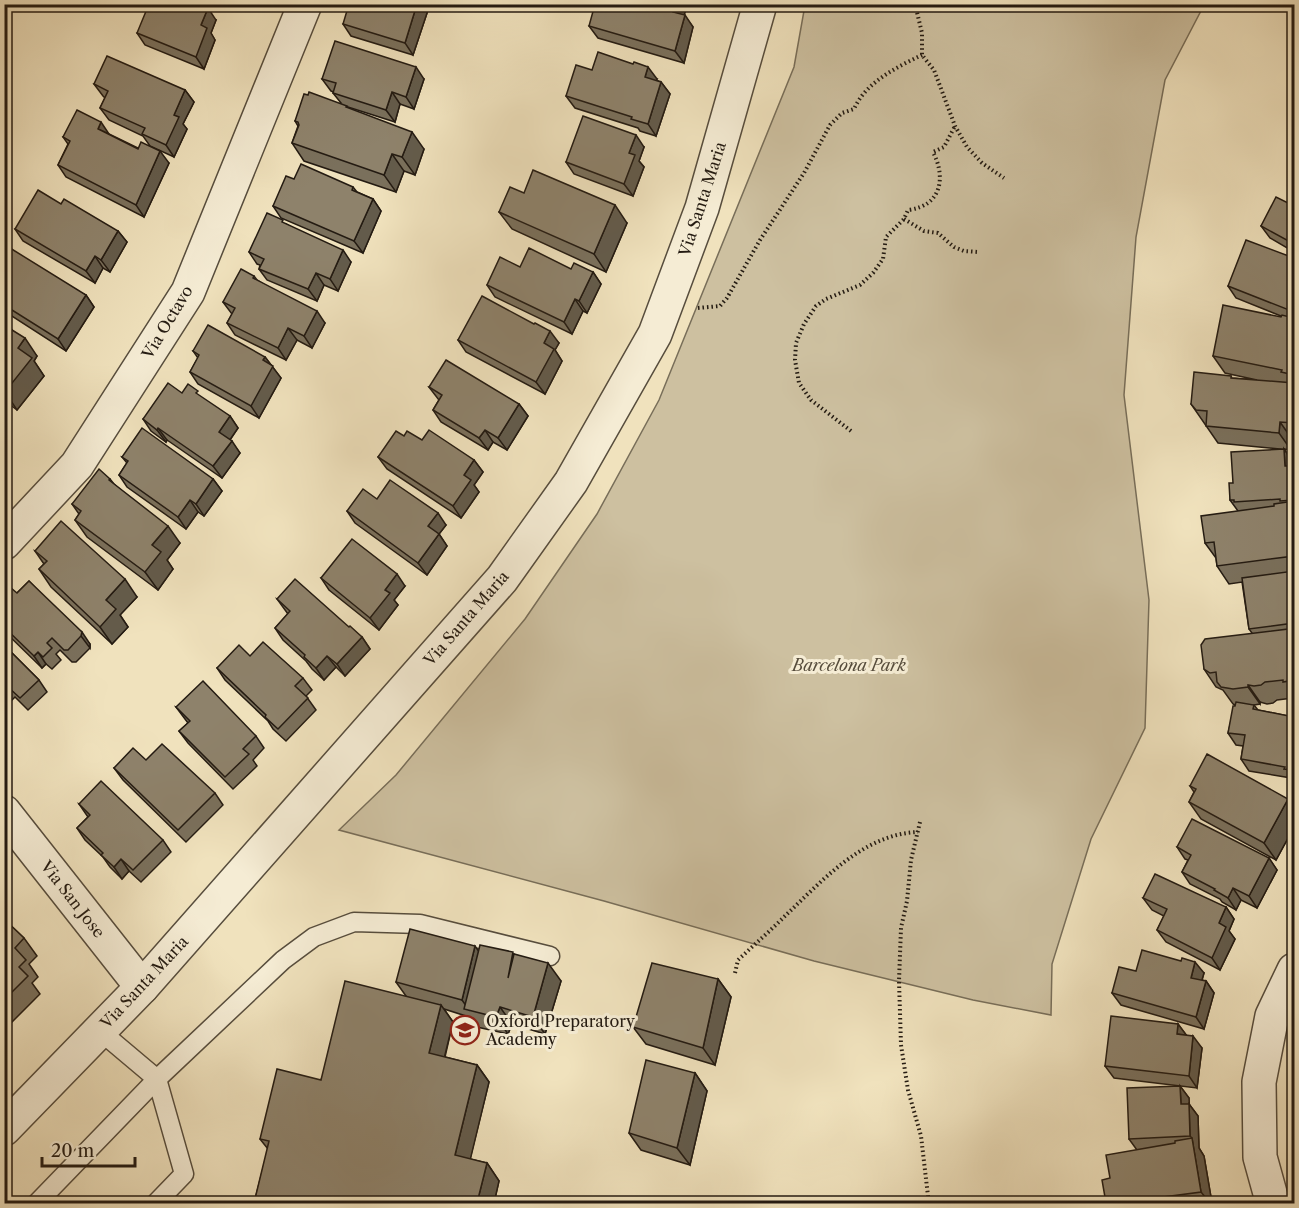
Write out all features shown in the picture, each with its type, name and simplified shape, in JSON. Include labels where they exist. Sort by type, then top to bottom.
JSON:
[{"type":"street","name":"Via Octavo","points":[[4,543],[77,465],[188,292],[305,4]]},
{"type":"street","name":"Via Santa Maria","points":[[4,1129],[141,987],[502,579],[571,482],[655,334],[702,208],[760,4]]},
{"type":"street","name":"Via San Jose","points":[[4,812],[141,987]]},
{"type":"street","points":[[1274,1203],[1260,1157],[1259,1082],[1272,1016],[1294,970]]},
{"type":"lane","points":[[36,1203],[157,1079],[283,960],[314,936],[354,922],[420,924],[550,956]]},
{"type":"lane","points":[[100,1030],[157,1079],[184,1174],[154,1203]]},
{"type":"path","points":[[915,4],[922,33],[922,55],[934,70],[955,126],[967,147],[982,163],[1004,178]]},
{"type":"path","points":[[697,308],[720,306],[727,298],[760,240],[804,173],[830,125],[843,113],[854,109],[860,97],[897,67],[922,55]]},
{"type":"path","points":[[851,431],[811,400],[799,383],[795,360],[796,343],[804,324],[816,306],[826,299],[860,285],[873,273],[883,259],[886,237],[904,219],[908,210],[917,209],[938,193],[940,170],[933,152],[944,147],[955,126]]},
{"type":"path","points":[[904,219],[924,231],[938,233],[954,247],[964,251],[978,252]]},
{"type":"path","points":[[920,822],[911,860],[907,901],[901,928],[899,981],[901,1045],[908,1090],[921,1136],[927,1203]]},
{"type":"path","points":[[735,973],[738,960],[816,886],[862,850],[881,840],[903,833],[918,832]]},
{"type":"green space","name":"Barcelona Park","points":[[805,5],[1204,5],[1165,80],[1136,237],[1124,395],[1149,600],[1145,728],[1091,839],[1052,964],[1051,1015],[973,1000],[814,961],[604,901],[339,830],[396,775],[525,619],[597,514],[659,400],[794,67]]},
{"type":"building","points":[[149,4],[198,4],[208,8],[201,25],[207,28],[196,57],[137,33]]},
{"type":"building","points":[[349,4],[417,4],[405,43],[343,24]]},
{"type":"building","points":[[595,4],[675,4],[673,12],[685,15],[675,51],[589,26]]},
{"type":"building","points":[[335,41],[416,67],[406,97],[392,92],[386,110],[333,93],[336,83],[322,79]]},
{"type":"building","points":[[598,52],[648,67],[645,77],[661,82],[648,124],[566,96],[576,65],[592,70]]},
{"type":"building","points":[[107,56],[185,90],[174,115],[179,117],[166,145],[142,134],[145,128],[100,108],[108,91],[94,84]]},
{"type":"building","points":[[309,92],[412,132],[402,157],[392,154],[384,175],[292,143],[299,125],[295,121],[304,94],[308,95]]},
{"type":"building","points":[[77,110],[101,122],[98,129],[138,149],[141,142],[160,151],[136,205],[58,165],[70,141],[63,137]]},
{"type":"building","points":[[583,116],[636,135],[629,153],[635,155],[624,184],[566,162]]},
{"type":"building","points":[[301,164],[353,187],[352,190],[373,199],[354,241],[273,206],[286,176],[294,179]]},
{"type":"building","points":[[533,170],[615,205],[594,254],[499,212],[510,187],[524,193]]},
{"type":"building","points":[[38,190],[61,204],[64,199],[118,231],[101,260],[95,256],[86,271],[15,229]]},
{"type":"building","points":[[1294,195],[1294,244],[1261,226],[1276,197],[1290,204]]},
{"type":"building","points":[[267,213],[343,250],[330,279],[316,273],[308,289],[259,269],[264,259],[249,252]]},
{"type":"building","points":[[1246,240],[1294,258],[1294,312],[1228,286]]},
{"type":"building","points":[[10,248],[86,295],[58,339],[4,305],[4,290],[11,280],[4,277],[4,257]]},
{"type":"building","points":[[529,248],[571,269],[574,263],[593,272],[579,301],[575,299],[564,322],[487,285],[500,257],[520,267]]},
{"type":"building","points":[[241,269],[254,276],[253,278],[317,311],[304,336],[288,328],[278,348],[227,323],[235,308],[223,302]]},
{"type":"building","points":[[482,296],[550,331],[544,343],[554,349],[536,382],[458,340]]},
{"type":"building","points":[[1223,305],[1294,318],[1291,335],[1294,336],[1294,375],[1281,372],[1282,370],[1213,356]]},
{"type":"building","points":[[4,325],[25,338],[18,348],[32,358],[5,392]]},
{"type":"building","points":[[208,325],[265,357],[263,360],[273,366],[251,406],[190,372],[199,355],[193,351]]},
{"type":"building","points":[[446,360],[519,404],[498,438],[485,430],[479,438],[433,410],[442,395],[429,387]]},
{"type":"building","points":[[1194,372],[1231,376],[1231,378],[1294,383],[1294,423],[1280,422],[1279,433],[1206,426],[1207,411],[1196,410],[1191,404]]},
{"type":"building","points":[[168,383],[182,393],[188,384],[198,391],[196,393],[230,416],[219,432],[232,441],[213,466],[143,419]]},
{"type":"building","points":[[142,428],[213,479],[196,504],[190,500],[178,517],[119,475],[128,461],[122,457]]},
{"type":"building","points":[[429,430],[474,460],[464,475],[471,480],[453,506],[378,457],[396,431],[404,436],[407,431],[422,440]]},
{"type":"building","points":[[1284,449],[1285,466],[1293,466],[1294,500],[1234,502],[1230,500],[1229,483],[1233,483],[1231,452]]},
{"type":"building","points":[[99,469],[109,480],[168,526],[152,545],[161,552],[145,572],[75,520],[81,511],[72,504]]},
{"type":"building","points":[[390,480],[438,513],[428,526],[439,534],[418,563],[347,511],[363,489],[377,499]]},
{"type":"building","points":[[1294,501],[1294,556],[1217,566],[1214,542],[1205,543],[1201,516]]},
{"type":"building","points":[[61,521],[125,579],[106,600],[116,609],[100,627],[39,569],[47,561],[35,551]]},
{"type":"building","points":[[352,539],[397,574],[385,590],[390,593],[370,618],[321,578]]},
{"type":"building","points":[[1294,571],[1294,623],[1249,629],[1242,578]]},
{"type":"building","points":[[295,579],[362,637],[337,664],[327,656],[316,668],[275,628],[290,611],[277,599]]},
{"type":"building","points":[[29,581],[82,632],[68,650],[64,650],[52,638],[47,643],[52,648],[43,657],[38,652],[34,656],[4,627],[4,594],[11,588],[17,593]]},
{"type":"building","points":[[1294,625],[1294,680],[1265,682],[1261,685],[1248,685],[1248,687],[1233,689],[1221,687],[1217,682],[1216,672],[1210,673],[1204,669],[1201,645],[1205,639],[1288,629],[1288,626]]},
{"type":"building","points":[[263,642],[303,678],[295,686],[308,698],[278,729],[217,668],[239,645],[250,656]]},
{"type":"building","points":[[4,645],[39,680],[20,698],[7,686],[4,687]]},
{"type":"building","points":[[203,681],[256,736],[243,749],[249,754],[225,777],[179,731],[190,721],[176,707]]},
{"type":"building","points":[[1236,702],[1254,705],[1253,709],[1294,717],[1294,770],[1241,759],[1245,735],[1228,733],[1233,706]]},
{"type":"building","points":[[162,744],[215,793],[178,830],[114,768],[133,748],[146,760]]},
{"type":"building","points":[[1207,754],[1288,799],[1264,843],[1189,802],[1196,789],[1190,786]]},
{"type":"building","points":[[101,781],[163,840],[133,870],[121,859],[114,867],[77,828],[90,815],[79,804]]},
{"type":"building","points":[[1192,819],[1269,858],[1249,896],[1233,888],[1228,898],[1182,872],[1191,855],[1177,847]]},
{"type":"building","points":[[1155,874],[1226,907],[1219,923],[1226,927],[1212,958],[1157,930],[1167,909],[1143,898]]},
{"type":"building","points":[[4,919],[24,938],[15,948],[26,960],[19,967],[28,976],[4,1000]]},
{"type":"building","points":[[410,929],[475,946],[462,1000],[396,982]]},
{"type":"building","points":[[480,945],[513,952],[508,978],[514,954],[548,963],[533,1017],[500,1007],[496,1017],[464,1009]]},
{"type":"building","points":[[1142,950],[1181,961],[1182,958],[1195,962],[1191,978],[1206,981],[1196,1017],[1112,993],[1119,967],[1136,971]]},
{"type":"building","points":[[652,963],[718,979],[703,1048],[633,1027]]},
{"type":"building","name":"Oxford Preparatory Academy","points":[[345,981],[441,1005],[429,1053],[477,1065],[455,1155],[487,1163],[477,1203],[254,1203],[269,1141],[260,1139],[277,1069],[321,1080]]},
{"type":"building","points":[[1111,1016],[1178,1024],[1177,1034],[1193,1036],[1189,1076],[1105,1066]]},
{"type":"building","points":[[646,1060],[695,1073],[677,1148],[629,1133]]},
{"type":"building","points":[[1180,1086],[1181,1104],[1189,1104],[1190,1136],[1129,1139],[1127,1088]]},
{"type":"building","points":[[1192,1138],[1201,1192],[1141,1200],[1141,1203],[1106,1203],[1102,1180],[1110,1178],[1106,1155]]},
{"type":"place","name":"Oxford Preparatory Academy","points":[[465,1030]]}]
